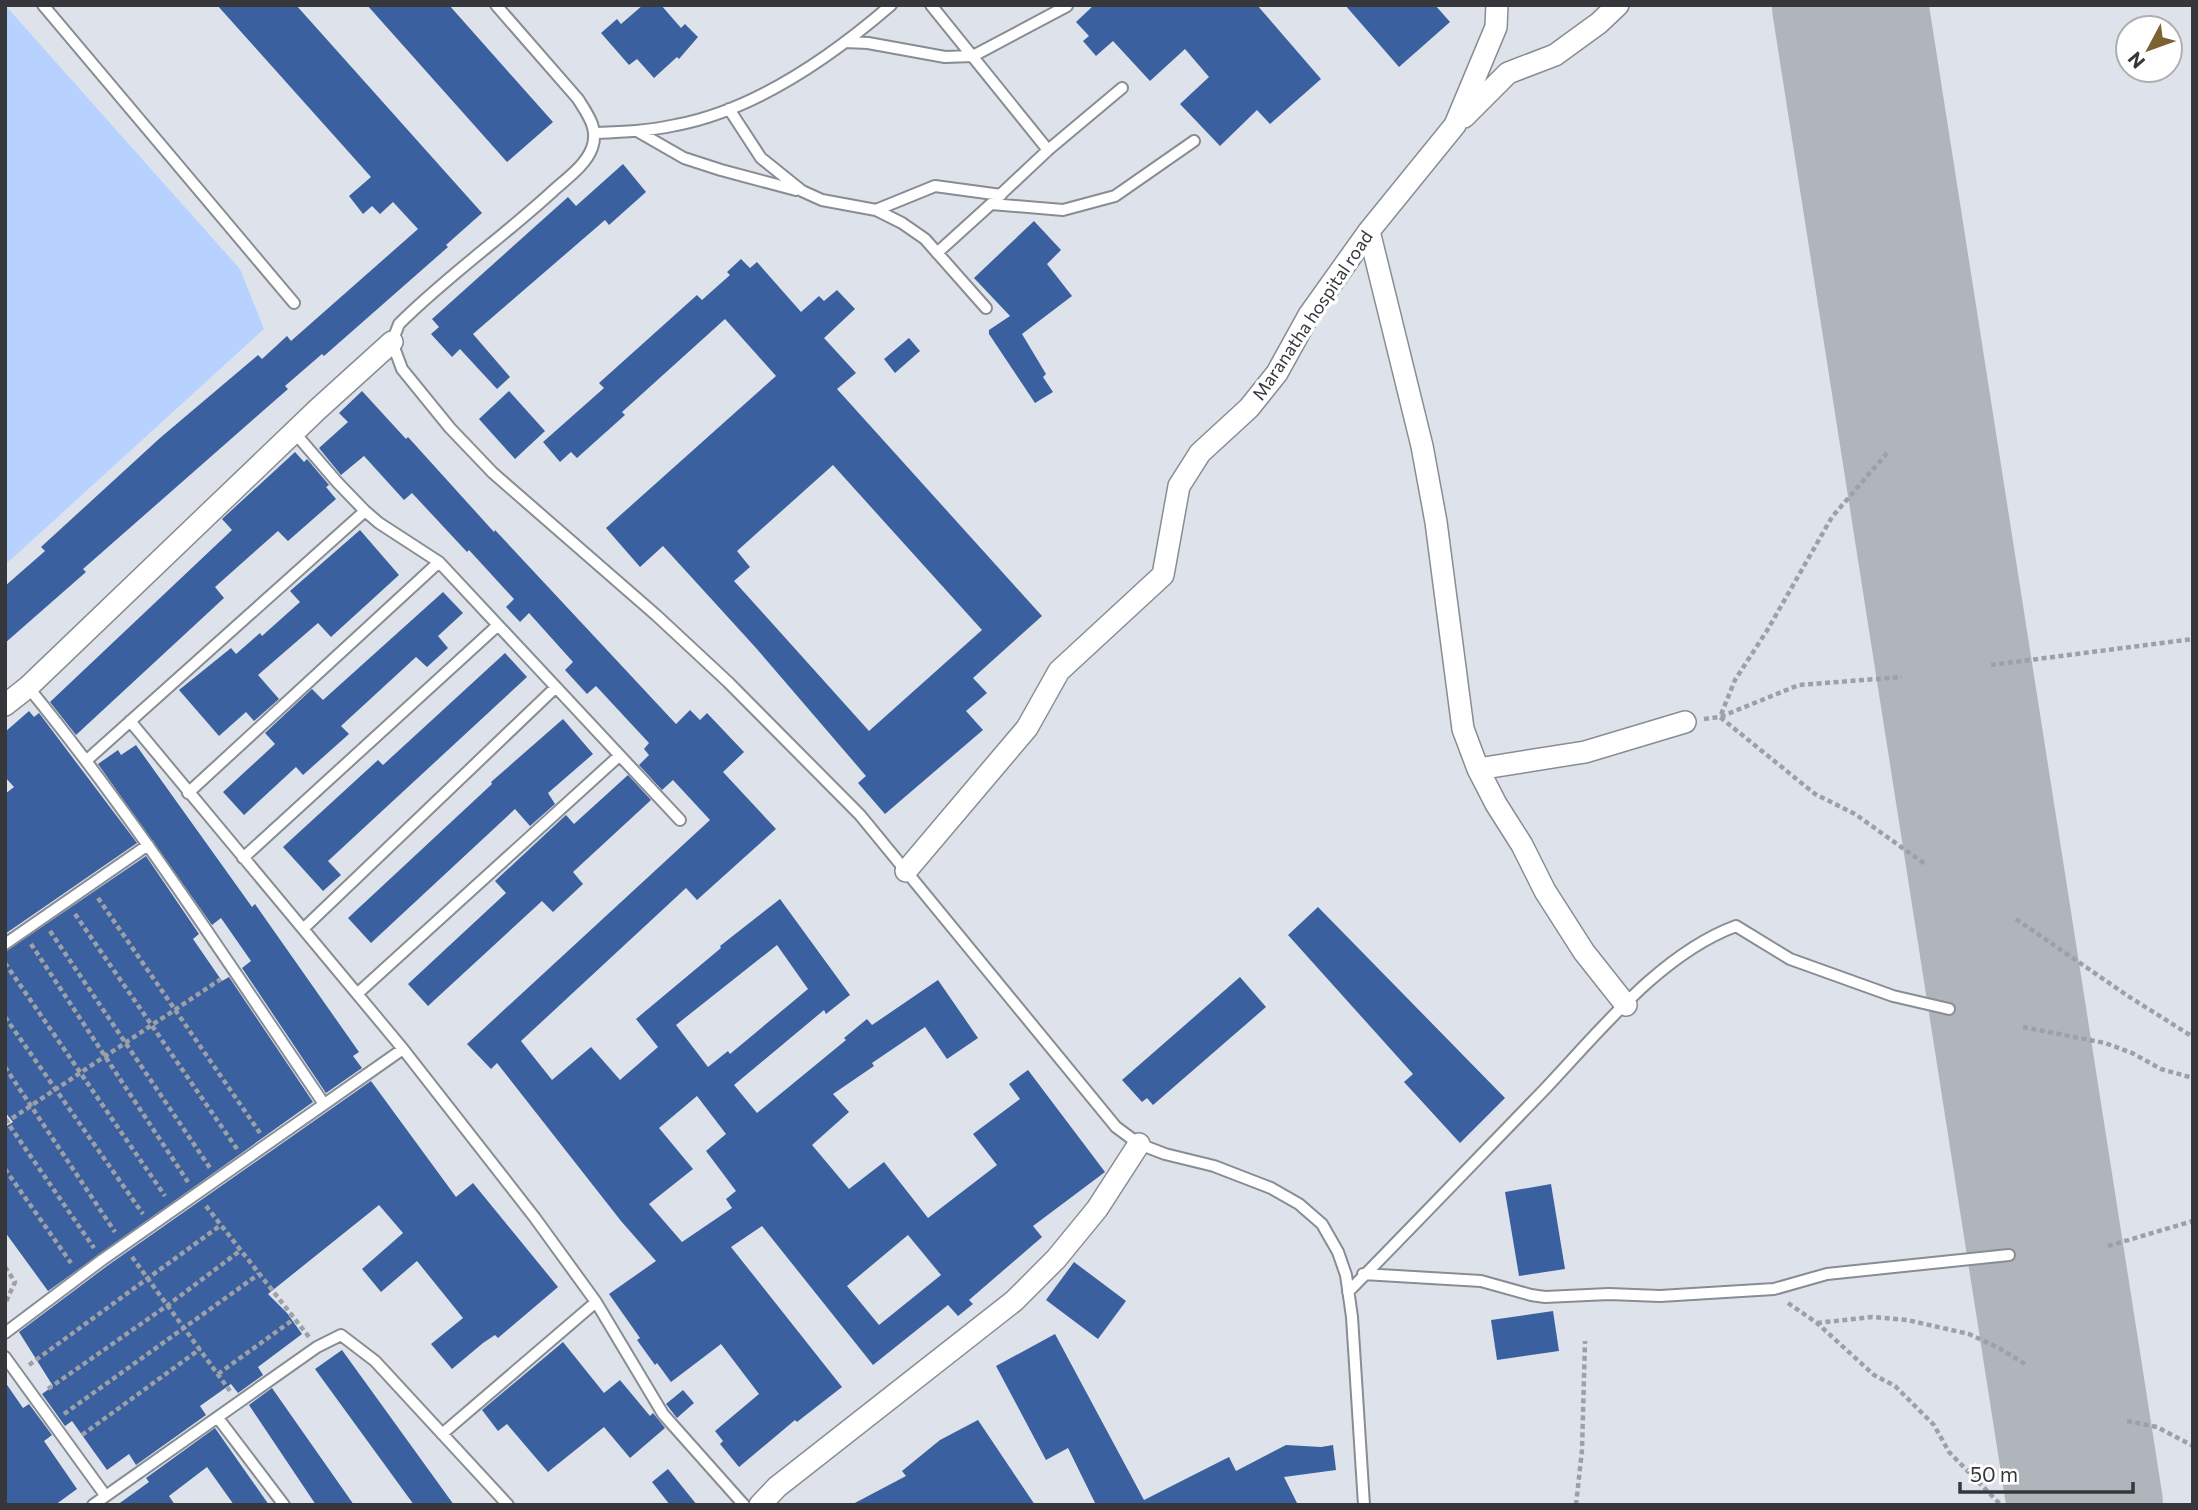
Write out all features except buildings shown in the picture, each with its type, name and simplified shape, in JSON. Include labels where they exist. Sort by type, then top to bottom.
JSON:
[{"type":"street","name":"Maranatha hospital road","points":[[906,871],[1027,728],[1059,671],[1163,575],[1179,486],[1200,453],[1249,408],[1277,373],[1309,315],[1369,231],[1455,125],[1496,27],[1497,5]]},
{"type":"street","points":[[1455,125],[1508,73],[1555,55],[1599,23],[1618,5]]},
{"type":"street","points":[[1369,231],[1422,446],[1436,522],[1463,729],[1478,769],[1545,891],[1584,952],[1626,1004]]},
{"type":"street","points":[[5,705],[28,687],[392,342]]},
{"type":"street","points":[[1478,769],[1586,752],[1685,722]]},
{"type":"street","points":[[760,1505],[776,1487],[1014,1301],[1056,1259],[1097,1209],[1139,1144]]},
{"type":"lane","points":[[43,5],[293,303]]},
{"type":"lane","points":[[496,5],[578,99],[590,117],[596,133],[592,150],[582,164],[529,213],[399,324],[392,342],[402,369],[450,428],[493,473],[656,615],[728,682],[860,815],[1116,1127],[1139,1144],[1165,1154],[1214,1166],[1270,1188],[1299,1204],[1322,1224],[1338,1252],[1346,1275],[1352,1317],[1364,1505]]},
{"type":"lane","points":[[596,133],[678,125],[729,108],[776,86],[845,42],[891,5]]},
{"type":"lane","points":[[931,5],[1048,150]]},
{"type":"lane","points":[[845,42],[868,43],[945,57],[973,56],[1067,6]]},
{"type":"lane","points":[[937,253],[1048,150],[1122,88]]},
{"type":"lane","points":[[729,108],[761,158],[802,191]]},
{"type":"lane","points":[[637,131],[684,158],[839,204],[876,210],[902,223],[925,239],[986,308]]},
{"type":"lane","points":[[991,204],[1063,210],[1115,196],[1194,141]]},
{"type":"lane","points":[[876,210],[935,186],[1001,195]]},
{"type":"lane","points":[[294,432],[365,511],[439,562],[680,820]]},
{"type":"lane","points":[[87,760],[365,511]]},
{"type":"lane","points":[[188,793],[439,562]]},
{"type":"lane","points":[[243,858],[497,626]]},
{"type":"lane","points":[[28,687],[87,760],[148,845],[324,1104]]},
{"type":"lane","points":[[303,929],[555,688]]},
{"type":"lane","points":[[130,721],[403,1049],[596,1302],[663,1414],[744,1505]]},
{"type":"lane","points":[[358,994],[619,756]]},
{"type":"lane","points":[[5,944],[148,845]]},
{"type":"lane","points":[[1348,1292],[1626,1004],[1676,960],[1711,937],[1736,926],[1790,959],[1893,996],[1949,1009]]},
{"type":"lane","points":[[5,1333],[150,1226],[403,1049]]},
{"type":"lane","points":[[1346,1275],[1481,1281],[1545,1297],[1609,1294],[1660,1296],[1774,1289],[1827,1274],[2009,1255]]},
{"type":"lane","points":[[442,1434],[596,1302]]},
{"type":"lane","points":[[93,1505],[317,1347],[341,1335],[374,1361],[508,1505]]},
{"type":"lane","points":[[5,1357],[105,1495]]},
{"type":"lane","points":[[218,1418],[284,1505]]},
{"type":"path","points":[[1720,717],[1735,680],[1768,629],[1832,517],[1887,453]]},
{"type":"path","points":[[1991,665],[2193,639]]},
{"type":"path","points":[[1685,722],[1720,717],[1799,685],[1902,677]]},
{"type":"path","points":[[1720,717],[1815,794],[1855,814],[1925,864]]},
{"type":"path","points":[[90,886],[267,1144]]},
{"type":"path","points":[[67,902],[244,1160]]},
{"type":"path","points":[[42,919],[217,1179]]},
{"type":"path","points":[[2016,919],[2193,1037]]},
{"type":"path","points":[[23,932],[196,1194],[317,1347]]},
{"type":"path","points":[[5,963],[174,1209]]},
{"type":"path","points":[[103,1260],[6,1121],[106,1058],[233,970]]},
{"type":"path","points":[[5,1017],[150,1226]]},
{"type":"path","points":[[2023,1027],[2105,1043],[2132,1053],[2161,1069],[2193,1079]]},
{"type":"path","points":[[5,1067],[124,1245],[239,1403]]},
{"type":"path","points":[[5,1169],[80,1276]]},
{"type":"path","points":[[2108,1246],[2193,1221]]},
{"type":"path","points":[[17,1374],[221,1226]]},
{"type":"path","points":[[34,1399],[241,1250]]},
{"type":"path","points":[[5,1268],[15,1282],[5,1304]]},
{"type":"path","points":[[52,1422],[259,1274]]},
{"type":"path","points":[[1774,1289],[1852,1357],[1902,1393],[1934,1425],[1949,1452],[2001,1505]]},
{"type":"path","points":[[1816,1323],[1872,1317],[1908,1320],[1969,1334],[2025,1364]]},
{"type":"path","points":[[218,1374],[295,1319]]},
{"type":"path","points":[[1576,1505],[1582,1450],[1585,1341]]},
{"type":"path","points":[[69,1445],[200,1349]]},
{"type":"path","points":[[2127,1421],[2157,1427],[2193,1446]]},
{"type":"shaded area","points":[[5,5],[240,269],[264,329],[5,565]]},
{"type":"runway","points":[[1850,5],[2085,1505]]}]
